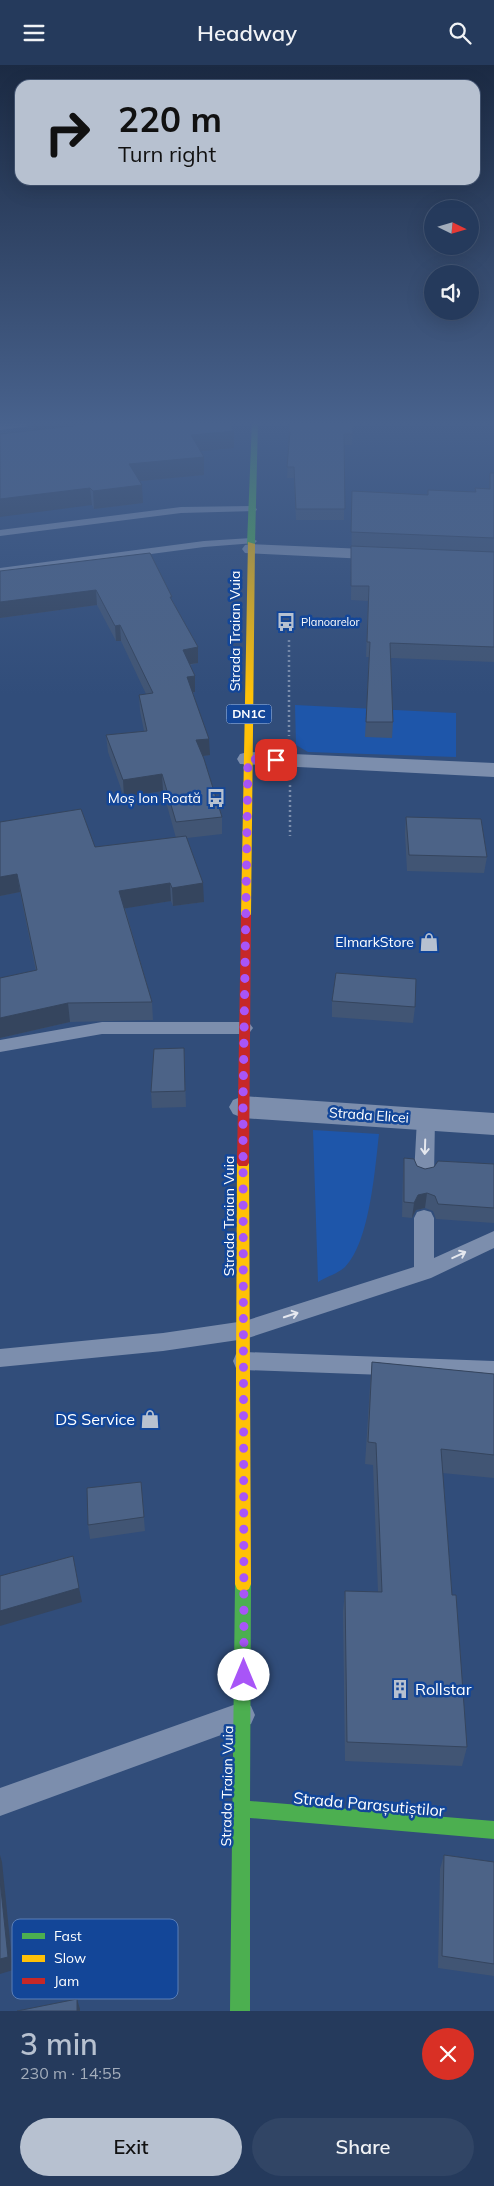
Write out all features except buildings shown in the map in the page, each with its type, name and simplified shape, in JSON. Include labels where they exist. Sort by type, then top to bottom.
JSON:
[{"type":"main road","name":"Strada Traian Vuia","points":[[240,2011],[244,1714],[245,1330],[243,1107],[252,512]]},
{"type":"main road","name":"Strada Parașutiștilor","points":[[242,1809],[494,1830]]},
{"type":"street","points":[[251,545],[406,556]]},
{"type":"street","points":[[248,759],[494,770]]},
{"type":"street","name":"Strada Elicei","points":[[243,1107],[494,1124]]},
{"type":"lane","points":[[0,533],[167,512]]},
{"type":"lane","points":[[0,571],[195,545],[251,545]]},
{"type":"lane","points":[[0,1046],[102,1028],[244,1028]]},
{"type":"lane","points":[[424,1175],[426,1119]]},
{"type":"lane","points":[[424,1218],[424,1272]]},
{"type":"lane","points":[[0,1358],[163,1342],[245,1330],[424,1272],[494,1239]]},
{"type":"lane","points":[[244,1361],[494,1370]]},
{"type":"lane","points":[[0,1803],[244,1714]]},
{"type":"shaded area","points":[[295,705],[456,713],[456,757],[308,752],[296,745]]},
{"type":"shaded area","points":[[313,1130],[379,1134],[370,1204],[360,1240],[353,1256],[345,1267],[318,1282]]},
{"type":"traffic: fast","points":[[251,544],[252,512]]},
{"type":"traffic: fast","points":[[240,2011],[243,1584]]},
{"type":"traffic: fast","points":[[242,1809],[494,1830]]},
{"type":"traffic: slow","points":[[246,915],[251,544]]},
{"type":"traffic: slow","points":[[243,1163],[243,1584]]},
{"type":"traffic: jam","points":[[243,1163],[246,915]]},
{"type":"place","name":"Planoarelor","points":[[286,622]]},
{"type":"place","name":"Moș Ion Roată","points":[[216,798]]},
{"type":"place","name":"ElmarkStore","points":[[429,942]]},
{"type":"place","name":"DS Service","points":[[150,1419]]},
{"type":"place","name":"Rollstar","points":[[400,1689]]},
{"type":"route","points":[[244,1675],[245,1330],[243,1107],[248,759],[276,760]]}]
